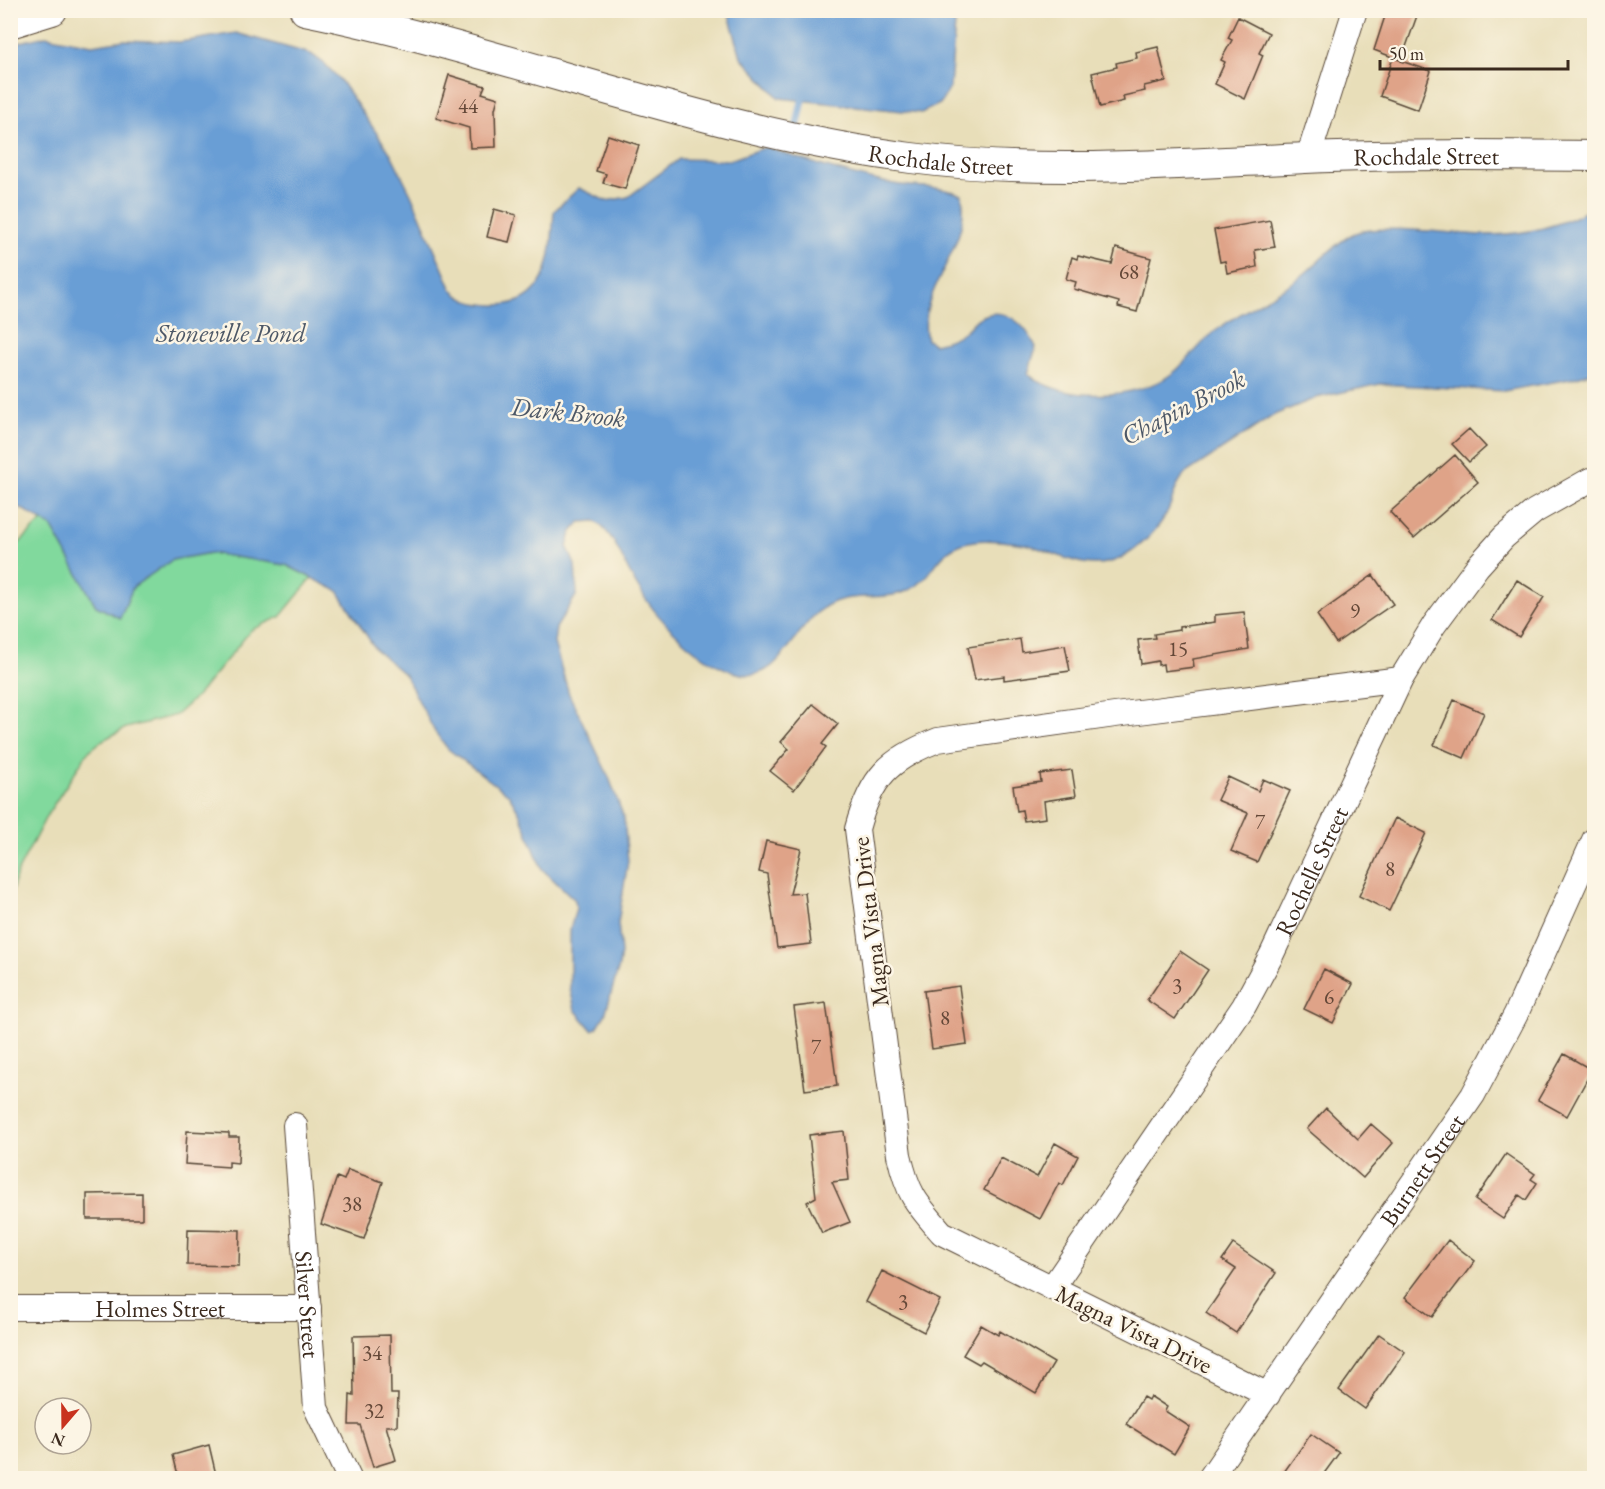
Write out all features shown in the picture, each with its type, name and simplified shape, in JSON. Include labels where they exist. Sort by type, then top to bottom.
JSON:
[{"type":"street","points":[[10,23],[52,10]]},
{"type":"street","name":"Rochdale Street","points":[[305,10],[417,36],[797,138],[915,159],[980,165],[1086,167],[1385,155],[1594,156]]},
{"type":"street","points":[[1308,158],[1355,10]]},
{"type":"street","name":"Rochelle Street","points":[[1052,1288],[1244,1006],[1271,956],[1401,679],[1451,599],[1504,537],[1535,511],[1590,480]]},
{"type":"street","name":"Magna Vista Drive","points":[[1268,1395],[942,1233],[914,1200],[904,1181],[857,828],[866,798],[874,783],[899,757],[938,740],[1401,679]]},
{"type":"street","name":"Burnett Street","points":[[1210,1479],[1473,1095],[1516,1014],[1594,840]]},
{"type":"street","name":"Silver Street","points":[[295,1125],[316,1408],[349,1479]]},
{"type":"street","name":"Holmes Street","points":[[10,1308],[309,1308]]},
{"type":"green space","points":[[42,521],[51,526],[96,606],[120,618],[133,587],[172,560],[211,553],[286,565],[312,578],[280,617],[251,630],[198,695],[176,715],[126,728],[103,740],[88,752],[47,815],[17,873],[11,895],[11,551]]},
{"type":"water","points":[[728,11],[956,11],[950,88],[940,104],[921,113],[779,98],[741,57]]},
{"type":"water","name":"Stoneville Pond","points":[[236,33],[311,54],[325,64],[340,80],[391,154],[411,194],[452,290],[466,300],[476,303],[493,305],[512,303],[527,297],[537,287],[549,260],[554,211],[579,188],[606,201],[628,197],[679,159],[730,160],[766,147],[861,177],[894,184],[929,187],[962,195],[963,215],[959,233],[929,304],[925,322],[927,340],[934,344],[946,341],[962,333],[979,318],[997,313],[1006,315],[1014,319],[1027,332],[1036,347],[1028,374],[1060,390],[1080,394],[1121,393],[1158,382],[1179,368],[1218,329],[1295,281],[1336,245],[1361,231],[1395,229],[1486,235],[1514,233],[1556,224],[1594,207],[1594,372],[1570,379],[1504,391],[1380,384],[1316,398],[1274,415],[1186,473],[1177,485],[1169,508],[1155,531],[1119,559],[1107,563],[1085,563],[1020,543],[979,540],[961,544],[944,555],[927,576],[911,589],[892,595],[842,600],[819,611],[779,659],[768,669],[755,674],[741,674],[726,669],[695,651],[681,639],[645,598],[603,527],[595,521],[580,522],[571,533],[567,546],[575,565],[577,594],[556,628],[554,643],[569,694],[608,775],[624,818],[628,861],[618,923],[621,953],[619,966],[605,1015],[597,1028],[592,1030],[575,1010],[570,988],[570,930],[576,908],[575,900],[542,869],[519,812],[509,795],[448,749],[435,732],[405,675],[376,650],[338,591],[286,565],[210,553],[172,560],[133,587],[120,618],[96,606],[51,526],[17,506],[11,492],[11,44],[46,36],[92,45],[124,40],[180,42]]},
{"type":"building","points":[[1387,10],[1419,10],[1401,61],[1431,71],[1418,110],[1380,96],[1393,58],[1400,60],[1374,50]]},
{"type":"building","points":[[1238,17],[1269,33],[1259,53],[1263,55],[1245,99],[1215,84],[1225,62],[1221,60],[1232,40],[1228,38]]},
{"type":"building","points":[[1158,47],[1166,81],[1144,86],[1145,91],[1123,96],[1124,101],[1100,107],[1092,73],[1117,67],[1116,63],[1137,58],[1136,52]]},
{"type":"building","points":[[449,75],[485,86],[482,93],[498,98],[495,109],[496,147],[470,148],[469,128],[436,118]]},
{"type":"building","points":[[608,135],[639,145],[625,189],[603,183],[606,174],[596,171]]},
{"type":"building","points":[[494,209],[516,215],[509,242],[487,237]]},
{"type":"building","points":[[1270,220],[1275,247],[1255,250],[1257,267],[1227,273],[1225,261],[1220,262],[1214,230]]},
{"type":"building","points":[[1116,248],[1151,258],[1137,312],[1118,307],[1119,302],[1074,289],[1076,282],[1066,279],[1072,257],[1077,259],[1078,256],[1112,264]]},
{"type":"building","points":[[1469,429],[1486,447],[1469,462],[1452,444]]},
{"type":"building","points":[[1455,455],[1478,482],[1414,538],[1390,512]]},
{"type":"building","points":[[1373,575],[1393,604],[1336,643],[1317,615]]},
{"type":"building","points":[[1517,580],[1544,597],[1519,637],[1492,620]]},
{"type":"building","points":[[1244,612],[1249,649],[1193,659],[1194,667],[1164,671],[1163,664],[1158,665],[1158,661],[1141,664],[1138,640],[1155,638],[1154,634],[1179,630],[1179,627],[1215,622],[1215,615]]},
{"type":"building","points":[[1020,639],[1022,652],[1065,645],[1070,671],[1004,680],[1004,676],[975,680],[968,647]]},
{"type":"building","points":[[1454,700],[1484,713],[1464,758],[1434,745]]},
{"type":"building","points":[[813,704],[838,724],[822,744],[826,747],[794,790],[770,771],[789,749],[781,742]]},
{"type":"building","points":[[1072,770],[1076,796],[1044,801],[1046,818],[1024,821],[1022,810],[1017,811],[1013,786],[1041,782],[1040,774]]},
{"type":"building","points":[[1228,777],[1258,791],[1263,779],[1290,791],[1257,862],[1231,851],[1248,813],[1217,800]]},
{"type":"building","points":[[1395,818],[1426,833],[1389,911],[1359,896]]},
{"type":"building","points":[[766,841],[801,849],[790,894],[805,893],[811,944],[777,948],[767,874],[759,872]]},
{"type":"building","points":[[1180,951],[1208,970],[1175,1019],[1147,1000]]},
{"type":"building","points":[[1324,969],[1353,984],[1333,1023],[1304,1009]]},
{"type":"building","points":[[959,986],[967,1044],[932,1049],[924,991]]},
{"type":"building","points":[[826,1003],[837,1086],[805,1090],[794,1007]]},
{"type":"building","points":[[1564,1054],[1592,1070],[1567,1116],[1538,1100]]},
{"type":"building","points":[[1326,1108],[1358,1139],[1371,1124],[1393,1143],[1363,1178],[1307,1129]]},
{"type":"building","points":[[187,1131],[229,1133],[229,1137],[239,1137],[238,1163],[229,1162],[229,1167],[185,1164]]},
{"type":"building","points":[[844,1131],[849,1180],[832,1182],[850,1222],[822,1233],[807,1202],[816,1197],[809,1135]]},
{"type":"building","points":[[1055,1143],[1078,1156],[1063,1185],[1059,1183],[1040,1219],[984,1190],[1001,1158],[1037,1177]]},
{"type":"building","points":[[1506,1154],[1535,1174],[1531,1179],[1537,1183],[1526,1200],[1519,1195],[1503,1219],[1475,1200]]},
{"type":"building","points":[[348,1170],[383,1182],[364,1239],[321,1224],[337,1177],[344,1180]]},
{"type":"building","points":[[142,1193],[142,1219],[87,1219],[87,1194]]},
{"type":"building","points":[[188,1229],[240,1230],[239,1266],[187,1265]]},
{"type":"building","points":[[1448,1240],[1475,1261],[1432,1317],[1405,1297]]},
{"type":"building","points":[[1233,1244],[1276,1273],[1236,1333],[1206,1313],[1236,1269],[1222,1260]]},
{"type":"building","points":[[882,1271],[940,1300],[924,1332],[866,1302]]},
{"type":"building","points":[[981,1325],[998,1335],[1000,1331],[1054,1363],[1036,1393],[982,1361],[979,1364],[963,1355]]},
{"type":"building","points":[[1379,1334],[1405,1352],[1365,1409],[1339,1390]]},
{"type":"building","points":[[390,1335],[391,1394],[398,1394],[397,1426],[386,1426],[396,1460],[373,1467],[360,1425],[349,1425],[350,1395],[354,1396],[353,1336]]},
{"type":"building","points":[[1150,1396],[1167,1407],[1165,1411],[1190,1427],[1174,1454],[1126,1424],[1143,1397],[1148,1400]]},
{"type":"building","points":[[1311,1434],[1339,1453],[1320,1479],[1279,1479]]},
{"type":"building","points":[[209,1445],[217,1479],[179,1479],[173,1455]]},
{"type":"waterway","name":"Dark Brook","points":[[796,131],[804,93]]},
{"type":"water label","name":"Chapin Brook","points":[[1183,407]]}]
